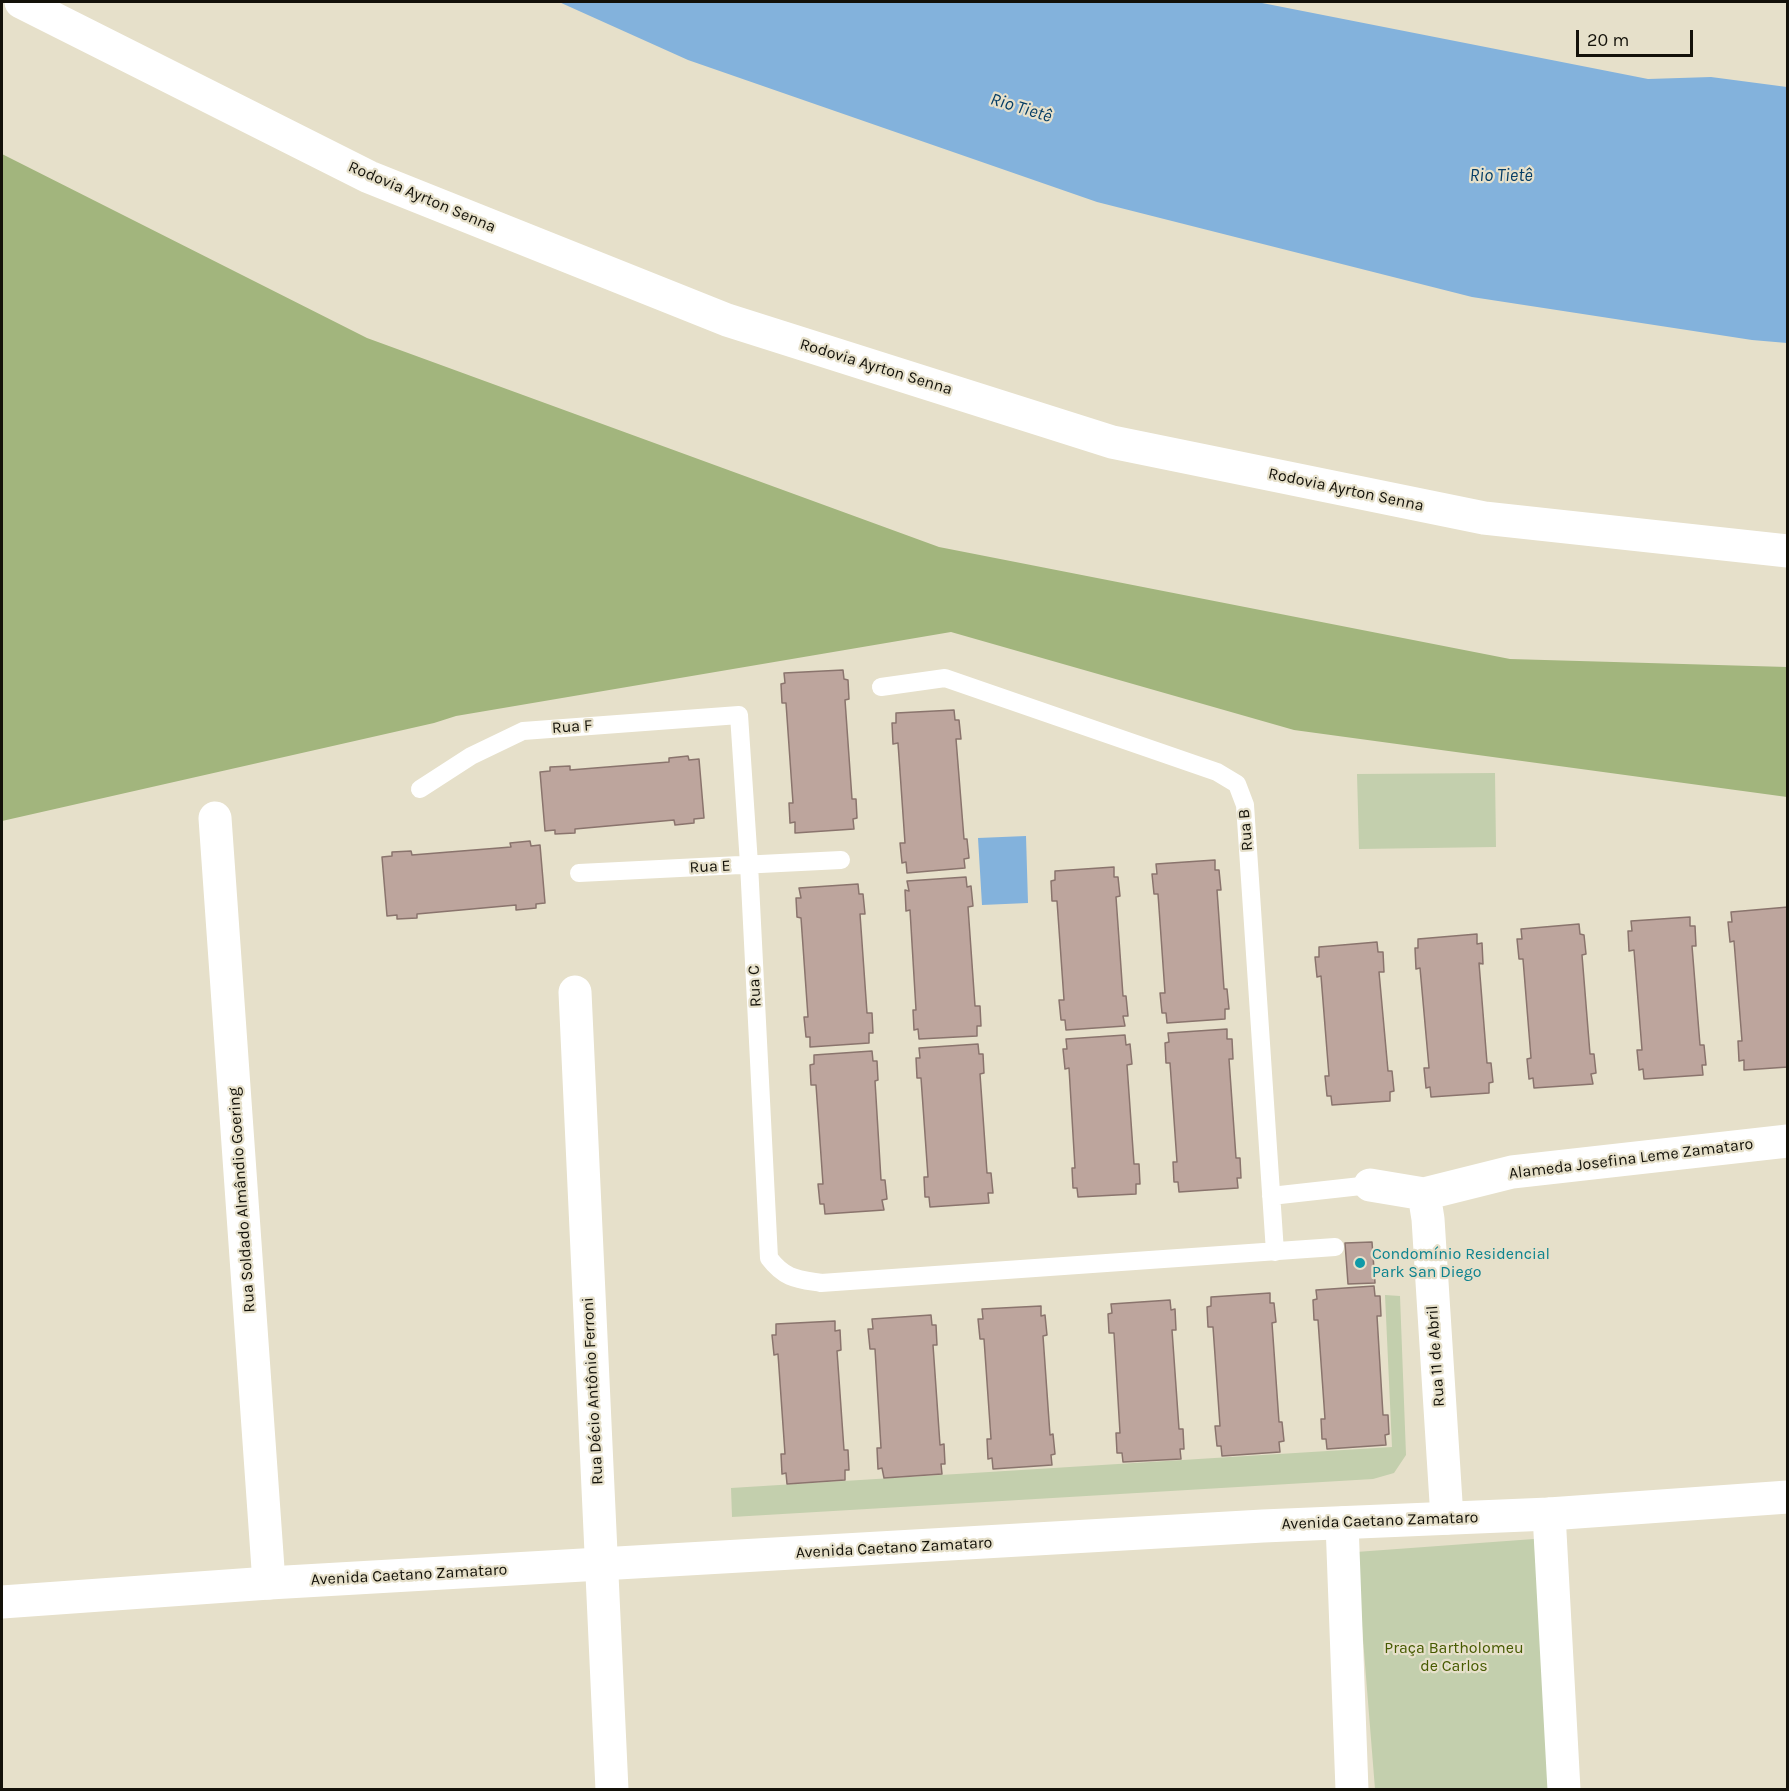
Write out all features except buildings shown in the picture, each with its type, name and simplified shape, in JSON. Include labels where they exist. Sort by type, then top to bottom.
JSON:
[{"type":"main road","name":"Rodovia Ayrton Senna","points":[[21,2],[369,177],[727,320],[1112,442],[1484,518],[1786,551]]},
{"type":"main road","name":"Rua Soldado Almândio Goering","points":[[215,818],[269,1583]]},
{"type":"main road","name":"Rua Décio Antônio Ferroni","points":[[575,992],[612,1790]]},
{"type":"main road","name":"Alameda Josefina Leme Zamataro","points":[[1370,1185],[1424,1194],[1512,1172],[1788,1141]]},
{"type":"main road","name":"Rua 11 de Abril","points":[[1424,1194],[1428,1219],[1447,1518]]},
{"type":"main road","name":"Avenida Caetano Zamataro","points":[[2,1602],[269,1583],[1342,1523],[1549,1514],[1788,1497]]},
{"type":"main road","points":[[1549,1514],[1564,1790]]},
{"type":"main road","points":[[1342,1523],[1352,1790]]},
{"type":"lane","name":"Rua B","points":[[881,687],[945,678],[1217,772],[1237,784],[1245,805],[1275,1252]]},
{"type":"lane","name":"Rua F","points":[[420,789],[471,756],[523,731],[739,715]]},
{"type":"lane","name":"Rua C","points":[[739,715],[769,1258],[779,1271],[795,1278],[821,1283],[1275,1252]]},
{"type":"lane","name":"Rua E","points":[[579,873],[841,861]]},
{"type":"lane","points":[[1271,1196],[1370,1185]]},
{"type":"lane","points":[[1275,1252],[1335,1247]]},
{"type":"green space","points":[[2,154],[367,338],[939,547],[1510,659],[1787,667],[1787,797],[1294,730],[951,632],[456,716],[434,723],[2,821]]},
{"type":"green space","points":[[1495,773],[1496,847],[1359,849],[1357,774]]},
{"type":"green space","points":[[1385,1295],[1400,1296],[1406,1455],[1394,1473],[1373,1479],[732,1517],[731,1488],[1392,1447]]},
{"type":"green space","name":"Praça Bartholomeu de Carlos","points":[[1534,1539],[1554,1789],[1375,1789],[1356,1552]]},
{"type":"water","name":"Rio Tietê","points":[[559,2],[1257,2],[1648,79],[1711,77],[1787,87],[1787,343],[1752,340],[1472,297],[1097,202],[688,60]]},
{"type":"water","points":[[1026,836],[1028,903],[982,905],[978,838]]},
{"type":"place","name":"Condomínio Residencial Park San Diego","points":[[1360,1263]]}]
